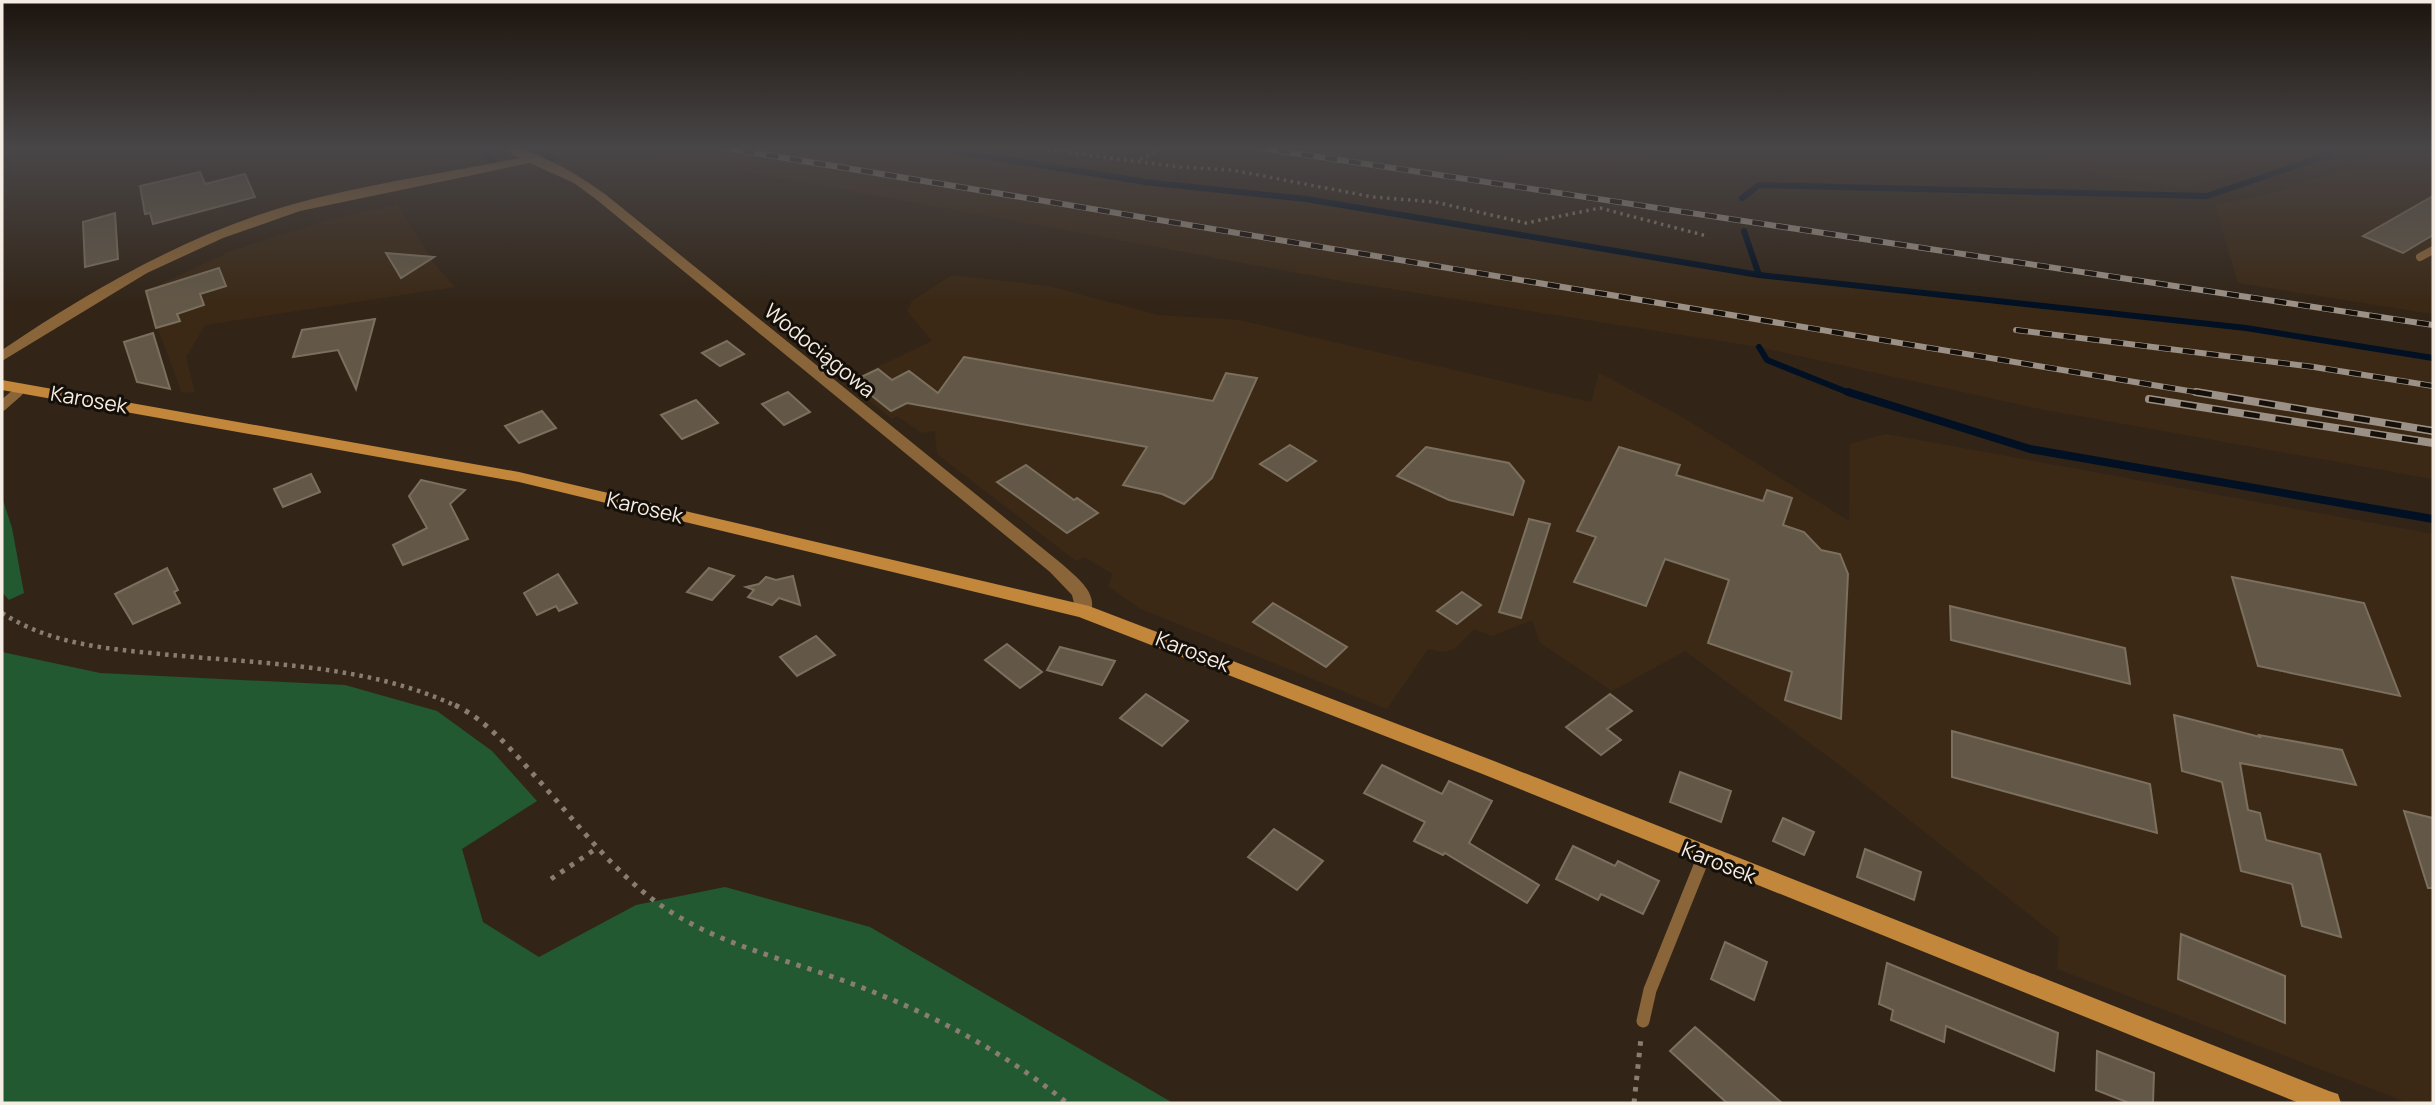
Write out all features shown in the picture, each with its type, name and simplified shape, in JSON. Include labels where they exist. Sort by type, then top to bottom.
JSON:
[{"type":"street","points":[[2,357],[60,316],[103,292],[251,224],[338,199]]},
{"type":"street","name":"Wodociągowa","points":[[603,199],[1024,542],[1081,593],[1083,611]]},
{"type":"street","name":"Karosek","points":[[2,384],[519,477],[1083,611],[1476,762],[1704,856],[2329,1103]]},
{"type":"lane","points":[[2420,257],[2433,250]]},
{"type":"lane","points":[[2,406],[22,388]]},
{"type":"lane","points":[[1643,1021],[1650,990],[1704,856]]},
{"type":"path","points":[[1392,199],[1435,202],[1526,223],[1600,208],[1707,236]]},
{"type":"path","points":[[2,613],[16,625],[64,640],[342,675],[437,696],[460,707],[488,730],[597,848],[657,903],[705,931],[938,1019],[1045,1084],[1067,1103]]},
{"type":"path","points":[[551,879],[597,848]]},
{"type":"path","points":[[1634,1103],[1643,1021]]},
{"type":"shaded area","points":[[893,199],[1302,199],[1759,275],[2246,328],[2433,358],[2433,479],[2040,409],[1759,347],[1341,281]]},
{"type":"shaded area","points":[[2246,199],[2433,199],[2433,314],[2238,283],[2215,205]]},
{"type":"shaded area","points":[[397,205],[437,267],[455,287],[205,325],[186,357],[195,392],[182,393],[144,292],[233,250],[331,219]]},
{"type":"shaded area","points":[[952,275],[1049,286],[1158,315],[1239,320],[1591,402],[1599,373],[1682,417],[1849,521],[1850,444],[1886,434],[2433,534],[2433,1103],[2409,1103],[2057,969],[2059,938],[1841,766],[1685,651],[1612,691],[1540,643],[1532,620],[1492,636],[1474,629],[1454,649],[1444,652],[1428,649],[1387,709],[1141,609],[1108,586],[1113,574],[1084,557],[1076,561],[937,454],[935,431],[922,433],[897,416],[892,419],[846,382],[932,341],[907,311],[912,301]]},
{"type":"green space","points":[[2,497],[12,528],[24,593],[9,600],[2,592]]},
{"type":"green space","points":[[2,652],[100,673],[345,685],[437,711],[492,751],[537,801],[462,849],[483,922],[539,957],[636,905],[725,887],[870,927],[1173,1103],[2,1103]]},
{"type":"building","points":[[142,199],[249,199],[153,224],[150,213],[145,214]]},
{"type":"building","points":[[2429,199],[2433,199],[2433,235],[2403,253],[2363,236]]},
{"type":"building","points":[[115,213],[118,259],[85,267],[83,222]]},
{"type":"building","points":[[386,253],[434,257],[401,278]]},
{"type":"building","points":[[219,268],[226,286],[200,294],[204,305],[177,314],[180,321],[156,328],[146,291]]},
{"type":"building","points":[[375,319],[356,389],[338,350],[293,357],[302,330]]},
{"type":"building","points":[[153,333],[170,389],[137,382],[124,342]]},
{"type":"building","points":[[727,341],[744,354],[720,366],[702,353]]},
{"type":"building","points":[[964,357],[1213,401],[1226,373],[1257,378],[1212,478],[1184,504],[1162,494],[1123,485],[1147,447],[907,403],[891,411],[853,381],[878,369],[892,380],[909,371],[938,393]]},
{"type":"building","points":[[788,392],[810,412],[784,425],[762,404]]},
{"type":"building","points":[[696,400],[718,423],[682,439],[661,415]]},
{"type":"building","points":[[542,411],[556,428],[519,443],[505,426]]},
{"type":"building","points":[[1290,445],[1316,461],[1287,481],[1260,464]]},
{"type":"building","points":[[1426,447],[1509,463],[1524,481],[1513,515],[1449,500],[1397,476]]},
{"type":"building","points":[[1619,447],[1680,465],[1676,475],[1763,501],[1767,490],[1792,498],[1783,525],[1804,532],[1821,550],[1840,554],[1848,574],[1841,719],[1785,700],[1792,672],[1708,643],[1729,580],[1665,559],[1646,606],[1574,582],[1596,537],[1577,531]]},
{"type":"building","points":[[1026,465],[1074,500],[1077,498],[1098,513],[1067,533],[997,482]]},
{"type":"building","points":[[311,474],[320,492],[283,507],[274,489]]},
{"type":"building","points":[[421,480],[465,490],[450,504],[468,539],[403,565],[393,545],[427,528],[409,496]]},
{"type":"building","points":[[1529,519],[1550,524],[1521,618],[1499,612]]},
{"type":"building","points":[[167,568],[178,590],[174,592],[180,603],[133,624],[115,594]]},
{"type":"building","points":[[709,568],[734,576],[712,600],[687,592]]},
{"type":"building","points":[[558,574],[577,603],[559,611],[556,606],[537,615],[524,593]]},
{"type":"building","points":[[793,576],[800,605],[779,598],[772,605],[748,597],[754,590],[746,587],[759,584],[766,577],[776,580]]},
{"type":"building","points":[[2232,577],[2364,603],[2400,696],[2258,666]]},
{"type":"building","points":[[1462,592],[1481,605],[1457,624],[1437,611]]},
{"type":"building","points":[[1273,603],[1347,647],[1326,667],[1253,622]]},
{"type":"building","points":[[1950,606],[2125,648],[2130,684],[1951,640]]},
{"type":"building","points":[[816,636],[835,655],[797,676],[780,657]]},
{"type":"building","points":[[1007,644],[1042,672],[1020,688],[985,660]]},
{"type":"building","points":[[1060,647],[1115,661],[1102,685],[1047,670]]},
{"type":"building","points":[[1146,694],[1188,721],[1162,746],[1120,718]]},
{"type":"building","points":[[1610,694],[1632,711],[1607,729],[1621,740],[1601,755],[1566,727]]},
{"type":"building","points":[[2174,715],[2260,737],[2259,735],[2342,750],[2356,785],[2240,763],[2248,810],[2260,813],[2266,840],[2320,854],[2341,937],[2302,926],[2292,884],[2241,871],[2222,782],[2182,771]]},
{"type":"building","points":[[1952,731],[2150,784],[2157,833],[1952,777]]},
{"type":"building","points":[[1382,765],[1442,794],[1449,781],[1492,801],[1469,843],[1539,885],[1527,903],[1445,853],[1443,855],[1414,841],[1425,822],[1364,793]]},
{"type":"building","points":[[1680,772],[1731,791],[1721,822],[1670,802]]},
{"type":"building","points":[[2404,811],[2433,818],[2433,888],[2428,888]]},
{"type":"building","points":[[1783,818],[1814,832],[1804,855],[1773,841]]},
{"type":"building","points":[[1274,829],[1323,861],[1297,890],[1248,857]]},
{"type":"building","points":[[1573,846],[1615,866],[1618,861],[1659,881],[1643,914],[1601,894],[1598,900],[1556,879]]},
{"type":"building","points":[[1865,849],[1921,872],[1914,900],[1857,877]]},
{"type":"building","points":[[2181,934],[2285,976],[2285,1023],[2178,979]]},
{"type":"building","points":[[1725,942],[1767,962],[1754,1000],[1711,979]]},
{"type":"building","points":[[1887,963],[2058,1033],[2054,1071],[1946,1026],[1944,1042],[1891,1020],[1893,1010],[1879,1004]]},
{"type":"building","points":[[1695,1027],[1782,1103],[1727,1103],[1670,1051]]},
{"type":"building","points":[[2097,1051],[2154,1073],[2153,1103],[2129,1103],[2096,1090]]},
{"type":"waterway","points":[[1302,199],[1759,275]]},
{"type":"waterway","points":[[1744,231],[1759,275]]},
{"type":"waterway","points":[[1759,275],[2246,328],[2433,358]]},
{"type":"waterway","points":[[1759,347],[1767,360],[1852,394]]},
{"type":"waterway","points":[[1848,392],[2030,449],[2433,519]]},
{"type":"railway","points":[[1030,199],[2207,394]]},
{"type":"railway","points":[[1596,199],[2433,325]]},
{"type":"railway","points":[[2016,330],[2314,367],[2433,386]]},
{"type":"railway","points":[[2196,392],[2433,431]]},
{"type":"railway","points":[[2149,399],[2433,443]]}]
